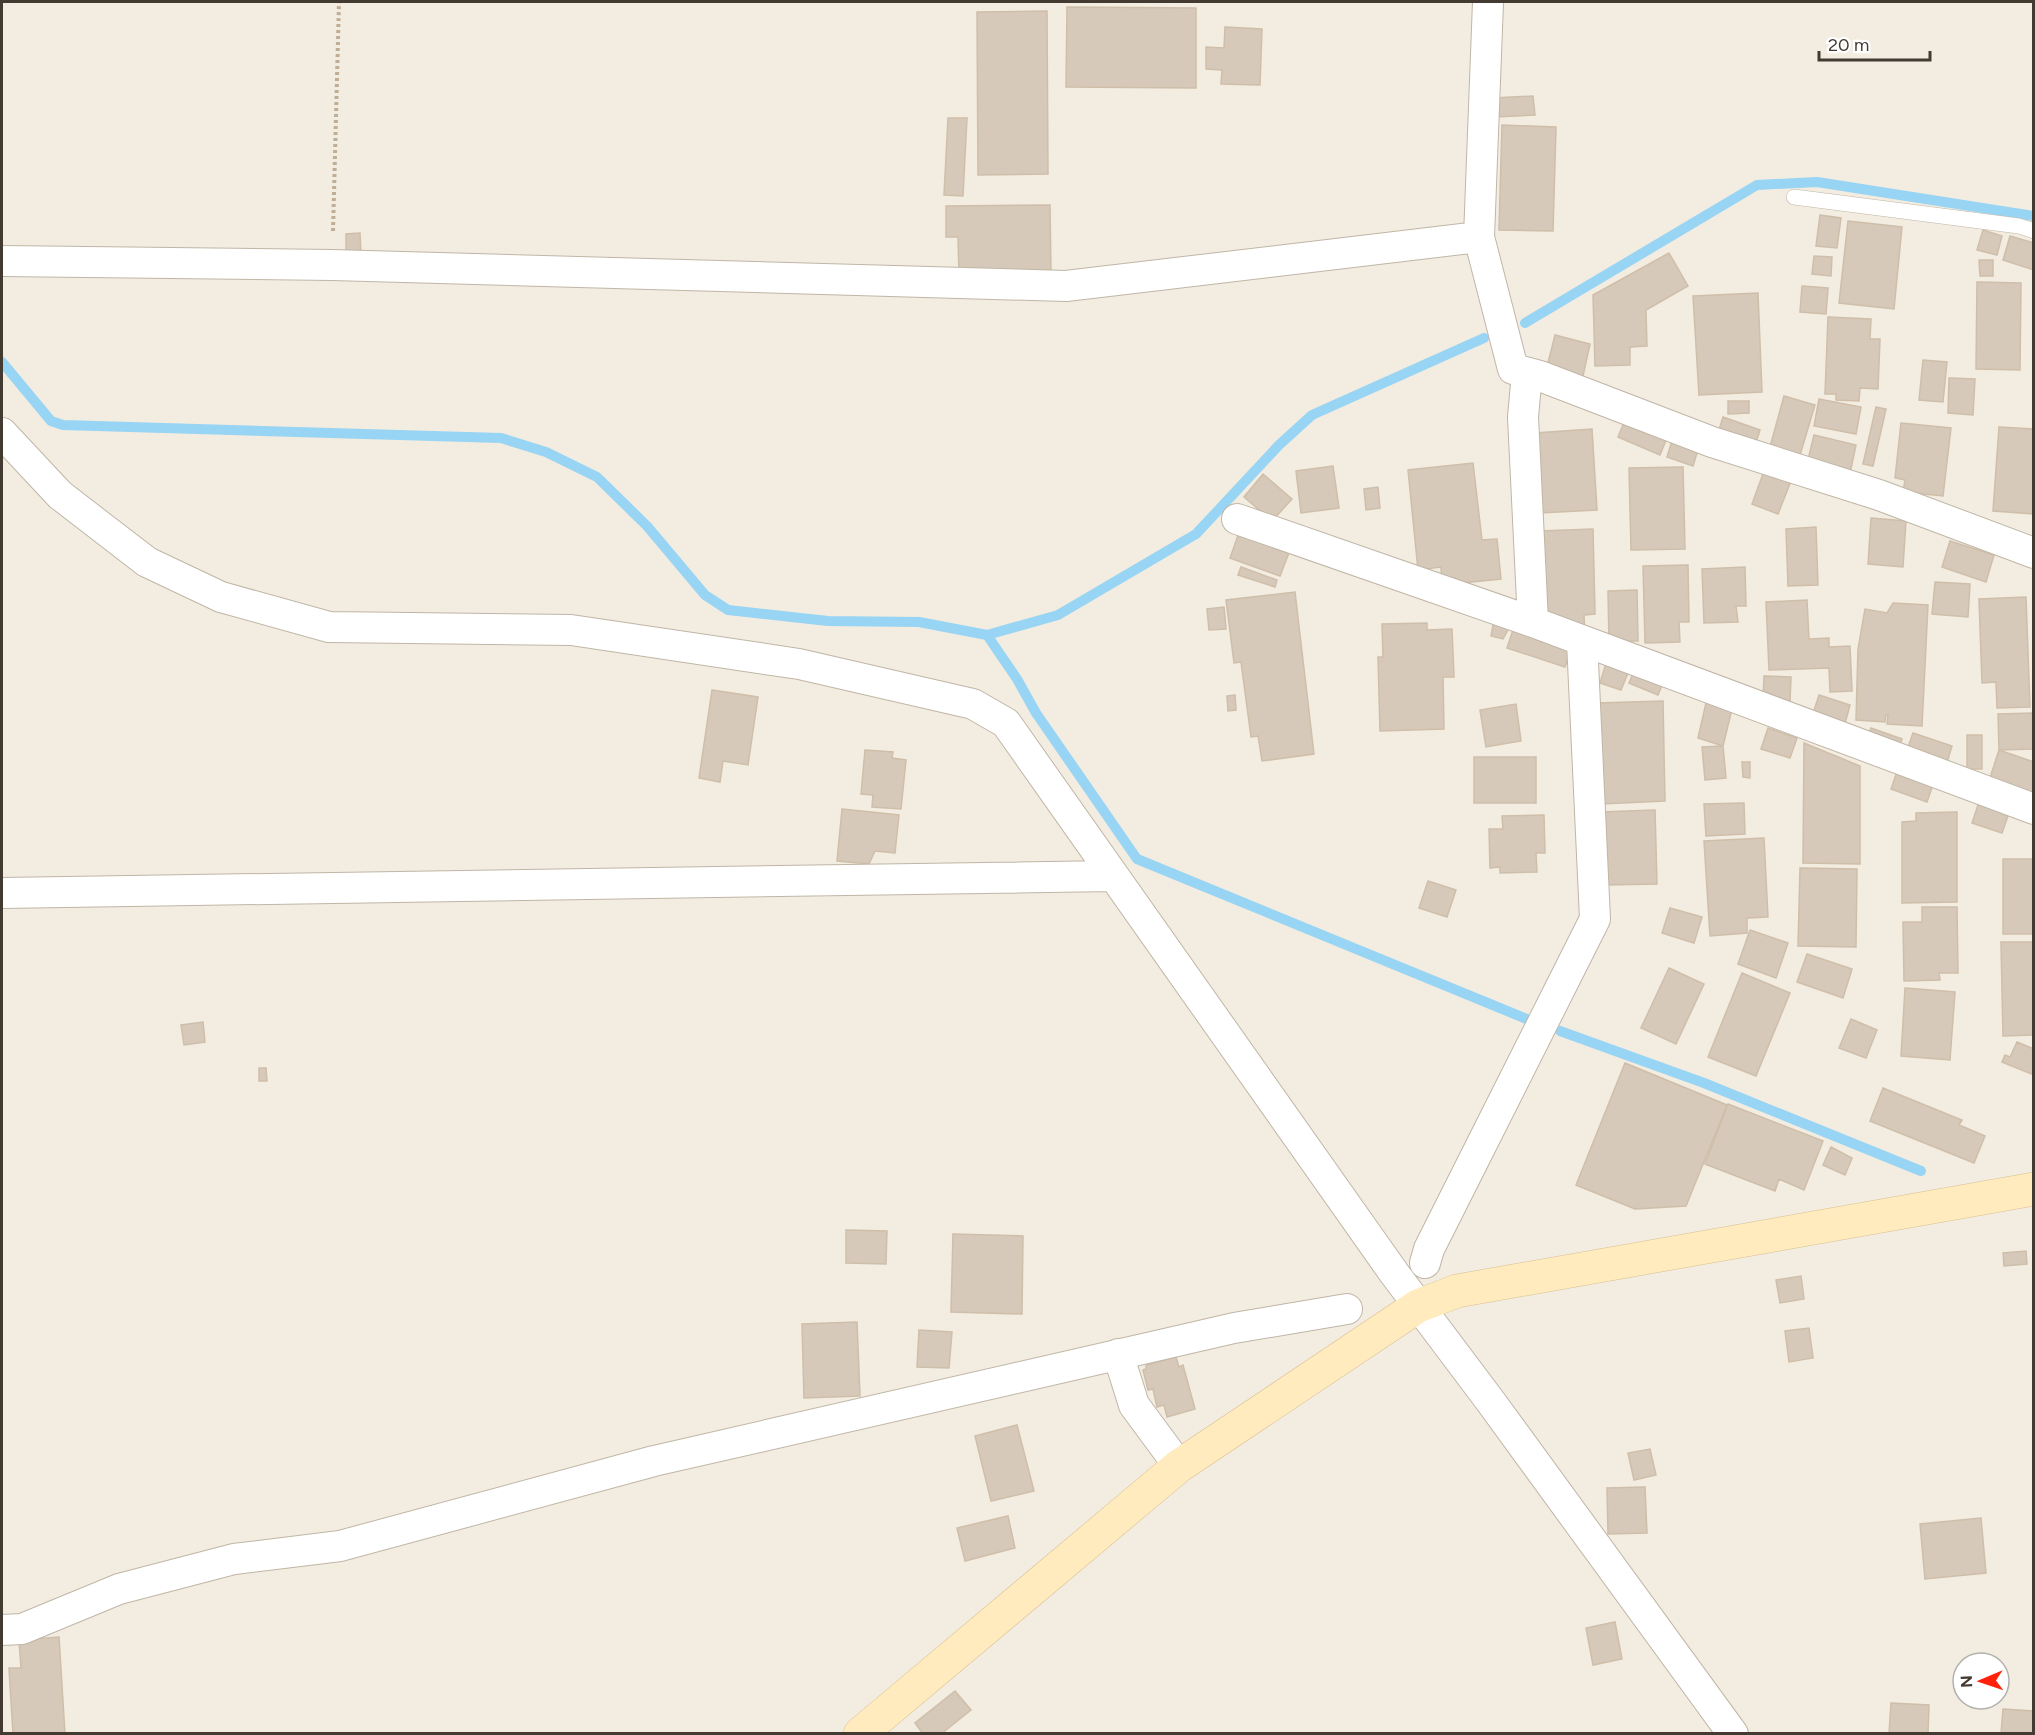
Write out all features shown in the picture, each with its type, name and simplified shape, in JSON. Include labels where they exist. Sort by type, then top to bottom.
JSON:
[{"type":"street","points":[[1488,2],[1479,237],[1513,369],[1540,376],[1712,442],[1880,495],[2034,553]]},
{"type":"street","points":[[2,261],[332,265],[1066,286],[1479,237]]},
{"type":"street","points":[[1527,373],[1523,417],[1533,622]]},
{"type":"street","points":[[7,443],[60,495],[147,562],[221,597],[329,627],[570,630],[799,664],[973,704],[1006,723],[1418,1306],[1491,1402],[1733,1734]]},
{"type":"street","points":[[1237,519],[1533,622],[2034,809]]},
{"type":"street","points":[[1425,1263],[1429,1249],[1595,919],[1582,641]]},
{"type":"street","points":[[2,893],[1113,876]]},
{"type":"street","points":[[860,1734],[1179,1466],[1418,1306],[1457,1291],[2034,1189]]},
{"type":"street","points":[[2,1630],[22,1629],[119,1589],[234,1559],[340,1546],[654,1461],[1234,1328],[1347,1309]]},
{"type":"street","points":[[1118,1354],[1134,1406],[1179,1466]]},
{"type":"lane","points":[[1794,198],[2019,226],[2034,231]]},
{"type":"path","points":[[332,265],[339,2]]},
{"type":"building","points":[[1067,7],[1196,8],[1196,88],[1066,87]]},
{"type":"building","points":[[1047,11],[1048,174],[978,175],[977,12]]},
{"type":"building","points":[[1225,27],[1262,29],[1260,85],[1221,84],[1222,70],[1206,69],[1206,47],[1224,48]]},
{"type":"building","points":[[1533,96],[1535,115],[1495,117],[1494,98]]},
{"type":"building","points":[[948,118],[967,118],[963,196],[944,195]]},
{"type":"building","points":[[1502,125],[1556,127],[1553,231],[1499,230]]},
{"type":"building","points":[[1050,205],[1051,275],[959,276],[958,237],[946,237],[946,206]]},
{"type":"building","points":[[1820,215],[1841,218],[1837,248],[1816,246]]},
{"type":"building","points":[[1848,221],[1902,227],[1894,309],[1839,303]]},
{"type":"building","points":[[1983,230],[2002,236],[1997,255],[1977,250]]},
{"type":"building","points":[[360,233],[361,256],[346,257],[346,234]]},
{"type":"building","points":[[2010,236],[2034,243],[2034,270],[2003,260]]},
{"type":"building","points":[[1669,253],[1688,286],[1646,310],[1647,346],[1630,347],[1630,365],[1595,366],[1593,295]]},
{"type":"building","points":[[1814,256],[1832,257],[1831,276],[1812,274]]},
{"type":"building","points":[[1979,260],[1993,260],[1993,276],[1980,276]]},
{"type":"building","points":[[1977,282],[2021,283],[2020,370],[1976,369]]},
{"type":"building","points":[[1802,286],[1828,288],[1826,314],[1800,312]]},
{"type":"building","points":[[1758,293],[1762,392],[1699,395],[1693,296]]},
{"type":"building","points":[[1828,317],[1871,319],[1870,339],[1880,339],[1878,389],[1860,388],[1859,401],[1836,400],[1836,394],[1825,394]]},
{"type":"building","points":[[1555,335],[1590,344],[1583,376],[1547,367]]},
{"type":"building","points":[[1923,360],[1947,362],[1943,402],[1919,400]]},
{"type":"building","points":[[1949,378],[1975,379],[1973,415],[1948,413]]},
{"type":"building","points":[[1784,396],[1815,405],[1800,455],[1770,447]]},
{"type":"building","points":[[1819,399],[1861,407],[1856,434],[1814,426]]},
{"type":"building","points":[[1728,401],[1749,401],[1749,413],[1728,414]]},
{"type":"building","points":[[1876,407],[1886,409],[1873,466],[1863,464]]},
{"type":"building","points":[[1627,415],[1669,433],[1660,455],[1618,437]]},
{"type":"building","points":[[1723,417],[1760,430],[1755,446],[1718,433]]},
{"type":"building","points":[[1901,423],[1951,428],[1943,496],[1903,492],[1905,480],[1895,478]]},
{"type":"building","points":[[1999,427],[2034,429],[2034,514],[1993,511]]},
{"type":"building","points":[[1592,429],[1597,510],[1539,513],[1535,433]]},
{"type":"building","points":[[1674,434],[1700,443],[1693,466],[1667,457]]},
{"type":"building","points":[[1814,435],[1856,445],[1849,478],[1806,468]]},
{"type":"building","points":[[1473,463],[1482,540],[1497,539],[1501,579],[1442,585],[1441,567],[1418,570],[1408,470]]},
{"type":"building","points":[[1333,466],[1339,508],[1301,513],[1296,471]]},
{"type":"building","points":[[1683,467],[1685,549],[1631,550],[1629,468]]},
{"type":"building","points":[[1764,471],[1791,481],[1778,514],[1752,504]]},
{"type":"building","points":[[1263,474],[1292,499],[1272,521],[1244,497]]},
{"type":"building","points":[[1378,487],[1380,508],[1366,510],[1364,489]]},
{"type":"building","points":[[1871,518],[1906,521],[1903,567],[1868,564]]},
{"type":"building","points":[[1241,527],[1292,545],[1280,576],[1230,558]]},
{"type":"building","points":[[1816,527],[1818,585],[1788,586],[1786,529]]},
{"type":"building","points":[[1593,529],[1595,614],[1584,615],[1585,634],[1544,622],[1541,531]]},
{"type":"building","points":[[1950,541],[1994,555],[1986,582],[1942,567]]},
{"type":"building","points":[[1688,565],[1689,622],[1679,622],[1680,642],[1645,643],[1643,566]]},
{"type":"building","points":[[1241,567],[1277,580],[1275,587],[1238,575]]},
{"type":"building","points":[[1745,567],[1746,606],[1736,606],[1738,622],[1704,623],[1702,569]]},
{"type":"building","points":[[1935,582],[1970,584],[1968,617],[1932,614]]},
{"type":"building","points":[[1637,590],[1638,641],[1609,641],[1608,591]]},
{"type":"building","points":[[1295,592],[1314,754],[1262,761],[1258,736],[1251,737],[1241,662],[1234,663],[1226,600]]},
{"type":"building","points":[[2026,597],[2030,707],[1997,708],[1996,682],[1982,683],[1979,599]]},
{"type":"building","points":[[1807,600],[1809,639],[1829,638],[1829,647],[1850,646],[1852,691],[1830,692],[1829,668],[1769,670],[1766,602]]},
{"type":"building","points":[[1893,603],[1928,605],[1922,726],[1887,724],[1888,715],[1886,715],[1885,722],[1856,720],[1858,649],[1865,609],[1887,613]]},
{"type":"building","points":[[1224,607],[1226,629],[1209,630],[1207,609]]},
{"type":"building","points":[[1494,620],[1510,626],[1503,639],[1491,636]]},
{"type":"building","points":[[1427,623],[1427,630],[1452,629],[1454,677],[1443,677],[1444,729],[1380,731],[1378,657],[1383,657],[1382,624]]},
{"type":"building","points":[[1514,627],[1572,646],[1565,667],[1507,648]]},
{"type":"building","points":[[1607,660],[1630,668],[1621,690],[1600,683]]},
{"type":"building","points":[[1634,671],[1663,683],[1658,695],[1629,683]]},
{"type":"building","points":[[1764,676],[1791,677],[1790,702],[1763,700]]},
{"type":"building","points":[[712,690],[758,697],[748,765],[723,761],[720,782],[699,778]]},
{"type":"building","points":[[1235,695],[1236,710],[1228,711],[1227,696]]},
{"type":"building","points":[[1819,695],[1850,705],[1843,731],[1811,720]]},
{"type":"building","points":[[1663,701],[1665,801],[1601,804],[1598,703]]},
{"type":"building","points":[[1706,703],[1732,709],[1723,746],[1698,738]]},
{"type":"building","points":[[1516,704],[1521,741],[1486,747],[1480,710]]},
{"type":"building","points":[[2034,713],[2034,749],[1999,750],[1998,714]]},
{"type":"building","points":[[1768,728],[1797,738],[1790,758],[1761,749]]},
{"type":"building","points":[[1871,728],[1902,739],[1897,753],[1866,742]]},
{"type":"building","points":[[1913,733],[1952,746],[1945,769],[1905,756]]},
{"type":"building","points":[[1967,735],[1982,735],[1982,769],[1967,769]]},
{"type":"building","points":[[1804,743],[1860,766],[1860,864],[1803,863]]},
{"type":"building","points":[[1723,746],[1726,778],[1705,780],[1702,747]]},
{"type":"building","points":[[865,750],[893,752],[892,758],[906,760],[901,809],[872,807],[873,795],[861,794]]},
{"type":"building","points":[[1999,750],[2034,762],[2034,800],[1988,784]]},
{"type":"building","points":[[1474,757],[1536,757],[1536,803],[1474,803]]},
{"type":"building","points":[[1742,762],[1750,762],[1750,778],[1743,777]]},
{"type":"building","points":[[1899,766],[1935,779],[1927,802],[1891,789]]},
{"type":"building","points":[[1980,799],[2010,810],[2002,833],[1972,823]]},
{"type":"building","points":[[1744,803],[1745,834],[1706,836],[1704,804]]},
{"type":"building","points":[[842,809],[899,815],[895,853],[875,851],[869,864],[837,861]]},
{"type":"building","points":[[1655,810],[1657,884],[1603,885],[1600,812]]},
{"type":"building","points":[[1957,812],[1957,902],[1902,903],[1902,822],[1916,821],[1916,813]]},
{"type":"building","points":[[1544,815],[1545,853],[1536,853],[1537,872],[1500,873],[1500,867],[1490,868],[1489,829],[1503,829],[1502,816]]},
{"type":"building","points":[[1764,838],[1768,917],[1747,918],[1747,933],[1710,936],[1704,841]]},
{"type":"building","points":[[2003,859],[2034,859],[2034,934],[2003,934]]},
{"type":"building","points":[[1800,868],[1857,869],[1856,947],[1798,946]]},
{"type":"building","points":[[1428,881],[1456,890],[1447,917],[1419,908]]},
{"type":"building","points":[[1922,907],[1957,907],[1958,973],[1939,973],[1940,980],[1904,981],[1903,922],[1922,922]]},
{"type":"building","points":[[1670,908],[1702,917],[1694,943],[1662,933]]},
{"type":"building","points":[[1750,930],[1788,943],[1776,978],[1738,964]]},
{"type":"building","points":[[2001,942],[2034,942],[2034,1035],[2003,1036]]},
{"type":"building","points":[[1807,954],[1852,969],[1843,998],[1797,982]]},
{"type":"building","points":[[1669,968],[1704,984],[1676,1044],[1641,1028]]},
{"type":"building","points":[[1742,973],[1790,993],[1756,1076],[1708,1057]]},
{"type":"building","points":[[1905,988],[1955,992],[1950,1060],[1901,1056]]},
{"type":"building","points":[[1851,1019],[1877,1030],[1866,1058],[1839,1048]]},
{"type":"building","points":[[203,1022],[205,1042],[184,1045],[181,1025]]},
{"type":"building","points":[[2017,1042],[2034,1049],[2034,1075],[2002,1062],[2005,1055],[2010,1057]]},
{"type":"building","points":[[1625,1063],[1727,1105],[1686,1206],[1635,1209],[1576,1185]]},
{"type":"building","points":[[259,1068],[266,1068],[267,1081],[259,1081]]},
{"type":"building","points":[[1883,1088],[1962,1120],[1959,1125],[1985,1136],[1974,1163],[1870,1121]]},
{"type":"building","points":[[1728,1104],[1823,1141],[1804,1190],[1779,1179],[1775,1191],[1705,1164]]},
{"type":"building","points":[[1831,1147],[1852,1158],[1845,1175],[1823,1165]]},
{"type":"building","points":[[846,1230],[887,1231],[886,1264],[846,1263]]},
{"type":"building","points":[[953,1234],[1023,1236],[1022,1314],[951,1312]]},
{"type":"building","points":[[2026,1251],[2027,1264],[2004,1266],[2003,1253]]},
{"type":"building","points":[[1801,1276],[1804,1299],[1780,1303],[1776,1280]]},
{"type":"building","points":[[857,1322],[860,1396],[804,1398],[802,1324]]},
{"type":"building","points":[[1809,1328],[1813,1358],[1789,1362],[1785,1331]]},
{"type":"building","points":[[919,1330],[952,1332],[949,1368],[917,1367]]},
{"type":"building","points":[[1176,1357],[1179,1367],[1183,1365],[1195,1409],[1167,1417],[1164,1405],[1157,1407],[1153,1389],[1148,1390],[1143,1370],[1146,1369],[1146,1365]]},
{"type":"building","points":[[1017,1425],[1034,1491],[991,1501],[975,1436]]},
{"type":"building","points":[[1650,1449],[1656,1475],[1634,1480],[1628,1453]]},
{"type":"building","points":[[1645,1487],[1647,1533],[1608,1534],[1607,1488]]},
{"type":"building","points":[[1008,1516],[1015,1548],[965,1561],[957,1528]]},
{"type":"building","points":[[1981,1518],[1986,1573],[1925,1579],[1920,1524]]},
{"type":"building","points":[[1615,1622],[1622,1659],[1593,1665],[1586,1628]]},
{"type":"building","points":[[59,1637],[65,1734],[13,1734],[9,1668],[21,1668],[19,1640]]},
{"type":"building","points":[[955,1691],[971,1710],[941,1734],[923,1734],[915,1723]]},
{"type":"building","points":[[1891,1703],[1929,1705],[1928,1734],[1889,1734]]},
{"type":"building","points":[[2003,1711],[2034,1711],[2034,1734],[2001,1734]]},
{"type":"waterway","points":[[1525,323],[1757,185],[1817,182],[2034,216]]},
{"type":"waterway","points":[[987,635],[1058,615],[1196,534],[1279,445],[1312,415],[1484,338]]},
{"type":"waterway","points":[[2,362],[51,421],[63,425],[501,438],[546,452],[597,477],[647,526],[705,595],[728,610],[828,621],[919,622],[987,635],[1017,679],[1036,713],[1137,859],[1529,1020]]},
{"type":"waterway","points":[[1560,1031],[1704,1083],[1921,1171]]}]
